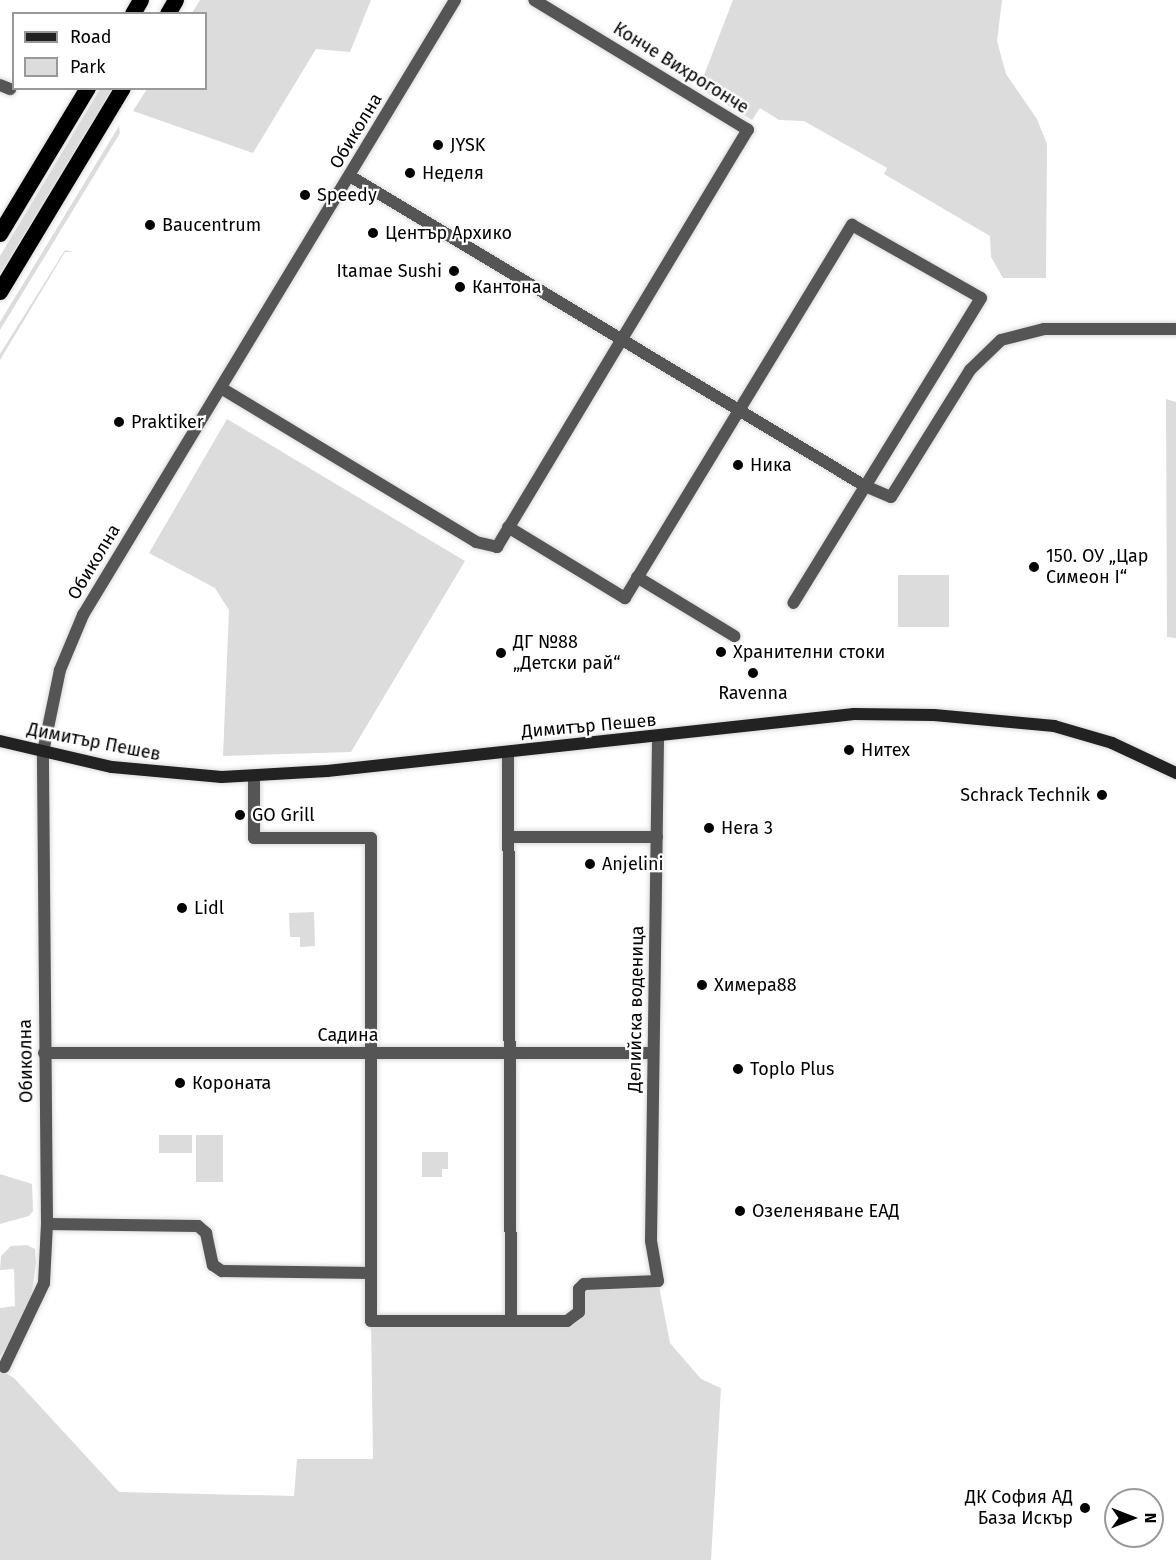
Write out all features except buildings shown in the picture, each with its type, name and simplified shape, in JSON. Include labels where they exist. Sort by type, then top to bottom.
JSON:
[{"type":"highway","points":[[0,234],[87,90]]},
{"type":"highway","points":[[0,292],[122,90]]},
{"type":"main road","name":"Димитър Пешев","points":[[0,741],[43,752],[153,773],[254,776],[658,737],[854,714],[934,715],[1054,726],[1112,743],[1176,773]]},
{"type":"street","name":"Обиколна","points":[[4,1367],[44,1283],[47,1224],[43,752],[53,693],[75,630],[455,0]]},
{"type":"street","name":"Конче Вихрогонче","points":[[534,0],[748,130],[621,339]]},
{"type":"street","points":[[350,176],[865,486],[891,497],[970,370],[1001,340],[1044,329],[1176,329]]},
{"type":"street","points":[[508,527],[625,598],[852,225],[981,298],[793,603]]},
{"type":"street","points":[[221,388],[476,542],[497,547],[621,339]]},
{"type":"street","points":[[638,578],[734,636]]},
{"type":"street","name":"Делийска воденица","points":[[511,1321],[567,1321],[579,1312],[579,1289],[584,1284],[658,1281],[651,1241],[658,737]]},
{"type":"street","points":[[254,776],[254,838],[371,838],[371,1321],[511,1321],[508,752]]},
{"type":"street","points":[[508,837],[657,837]]},
{"type":"street","name":"Садина","points":[[44,1053],[652,1053]]},
{"type":"street","points":[[47,1224],[198,1226],[206,1233],[213,1265],[222,1271],[371,1273]]},
{"type":"green space","points":[[200,0],[371,0],[350,52],[316,49],[253,153],[133,111],[146,90],[207,90],[207,12],[193,12]]},
{"type":"green space","points":[[733,0],[1002,0],[997,41],[1006,74],[1037,119],[1047,144],[1046,278],[1003,278],[991,257],[990,236],[884,174],[887,168],[804,121],[779,120],[760,108],[752,120],[699,88]]},
{"type":"green space","points":[[99,90],[111,90],[0,274],[0,256]]},
{"type":"green space","points":[[119,126],[120,133],[0,330],[0,322]]},
{"type":"green space","points":[[65,250],[74,252],[65,252],[0,360],[0,354]]},
{"type":"green space","points":[[1166,399],[1176,402],[1176,638],[1167,637]]},
{"type":"green space","points":[[227,419],[465,561],[351,752],[223,756],[229,610],[215,588],[149,553]]},
{"type":"green space","points":[[898,575],[949,575],[949,627],[898,627]]},
{"type":"green space","points":[[314,912],[315,946],[300,947],[300,937],[290,937],[289,913]]},
{"type":"green space","points":[[159,1135],[192,1135],[192,1153],[159,1153]]},
{"type":"green space","points":[[196,1135],[223,1135],[223,1182],[196,1182]]},
{"type":"green space","points":[[422,1152],[448,1152],[448,1169],[442,1169],[442,1177],[422,1177]]},
{"type":"green space","points":[[0,1174],[32,1184],[33,1211],[29,1216],[0,1224]]},
{"type":"green space","points":[[27,1245],[35,1249],[36,1263],[32,1293],[18,1331],[0,1356],[0,1308],[15,1306],[14,1269],[0,1270],[1,1256],[11,1246]]},
{"type":"green space","points":[[658,1281],[670,1343],[701,1379],[721,1388],[711,1560],[0,1560],[0,1370],[14,1378],[119,1492],[294,1496],[297,1459],[373,1459],[371,1321],[567,1321],[579,1312],[579,1289]]},
{"type":"place","name":"JYSK","points":[[438,145]]},
{"type":"place","name":"Неделя","points":[[410,173]]},
{"type":"place","name":"Speedy","points":[[305,195]]},
{"type":"place","name":"Baucentrum","points":[[150,225]]},
{"type":"place","name":"Център Архико","points":[[373,233]]},
{"type":"place","name":"Itamae Sushi","points":[[454,271]]},
{"type":"place","name":"Кантона","points":[[460,287]]},
{"type":"place","name":"Praktiker","points":[[119,422]]},
{"type":"place","name":"Ника","points":[[738,465]]},
{"type":"place","name":"150. ОУ „Цар Симеон I“","points":[[1034,567]]},
{"type":"place","name":"Хранителни стоки","points":[[721,652]]},
{"type":"place","name":"ДГ №88 „Детски рай“","points":[[501,653]]},
{"type":"place","name":"Ravenna","points":[[753,673]]},
{"type":"place","name":"Нитех","points":[[849,750]]},
{"type":"place","name":"Schrack Technik","points":[[1102,795]]},
{"type":"place","name":"GO Grill","points":[[240,815]]},
{"type":"place","name":"Hera 3","points":[[709,828]]},
{"type":"place","name":"Anjelini","points":[[590,864]]},
{"type":"place","name":"Lidl","points":[[182,908]]},
{"type":"place","name":"Химера88","points":[[702,985]]},
{"type":"place","name":"Toplo Plus","points":[[738,1069]]},
{"type":"place","name":"Короната","points":[[180,1083]]},
{"type":"place","name":"Озеленяване ЕАД","points":[[740,1211]]},
{"type":"place","name":"ДК София АД База Искър","points":[[1085,1508]]}]
